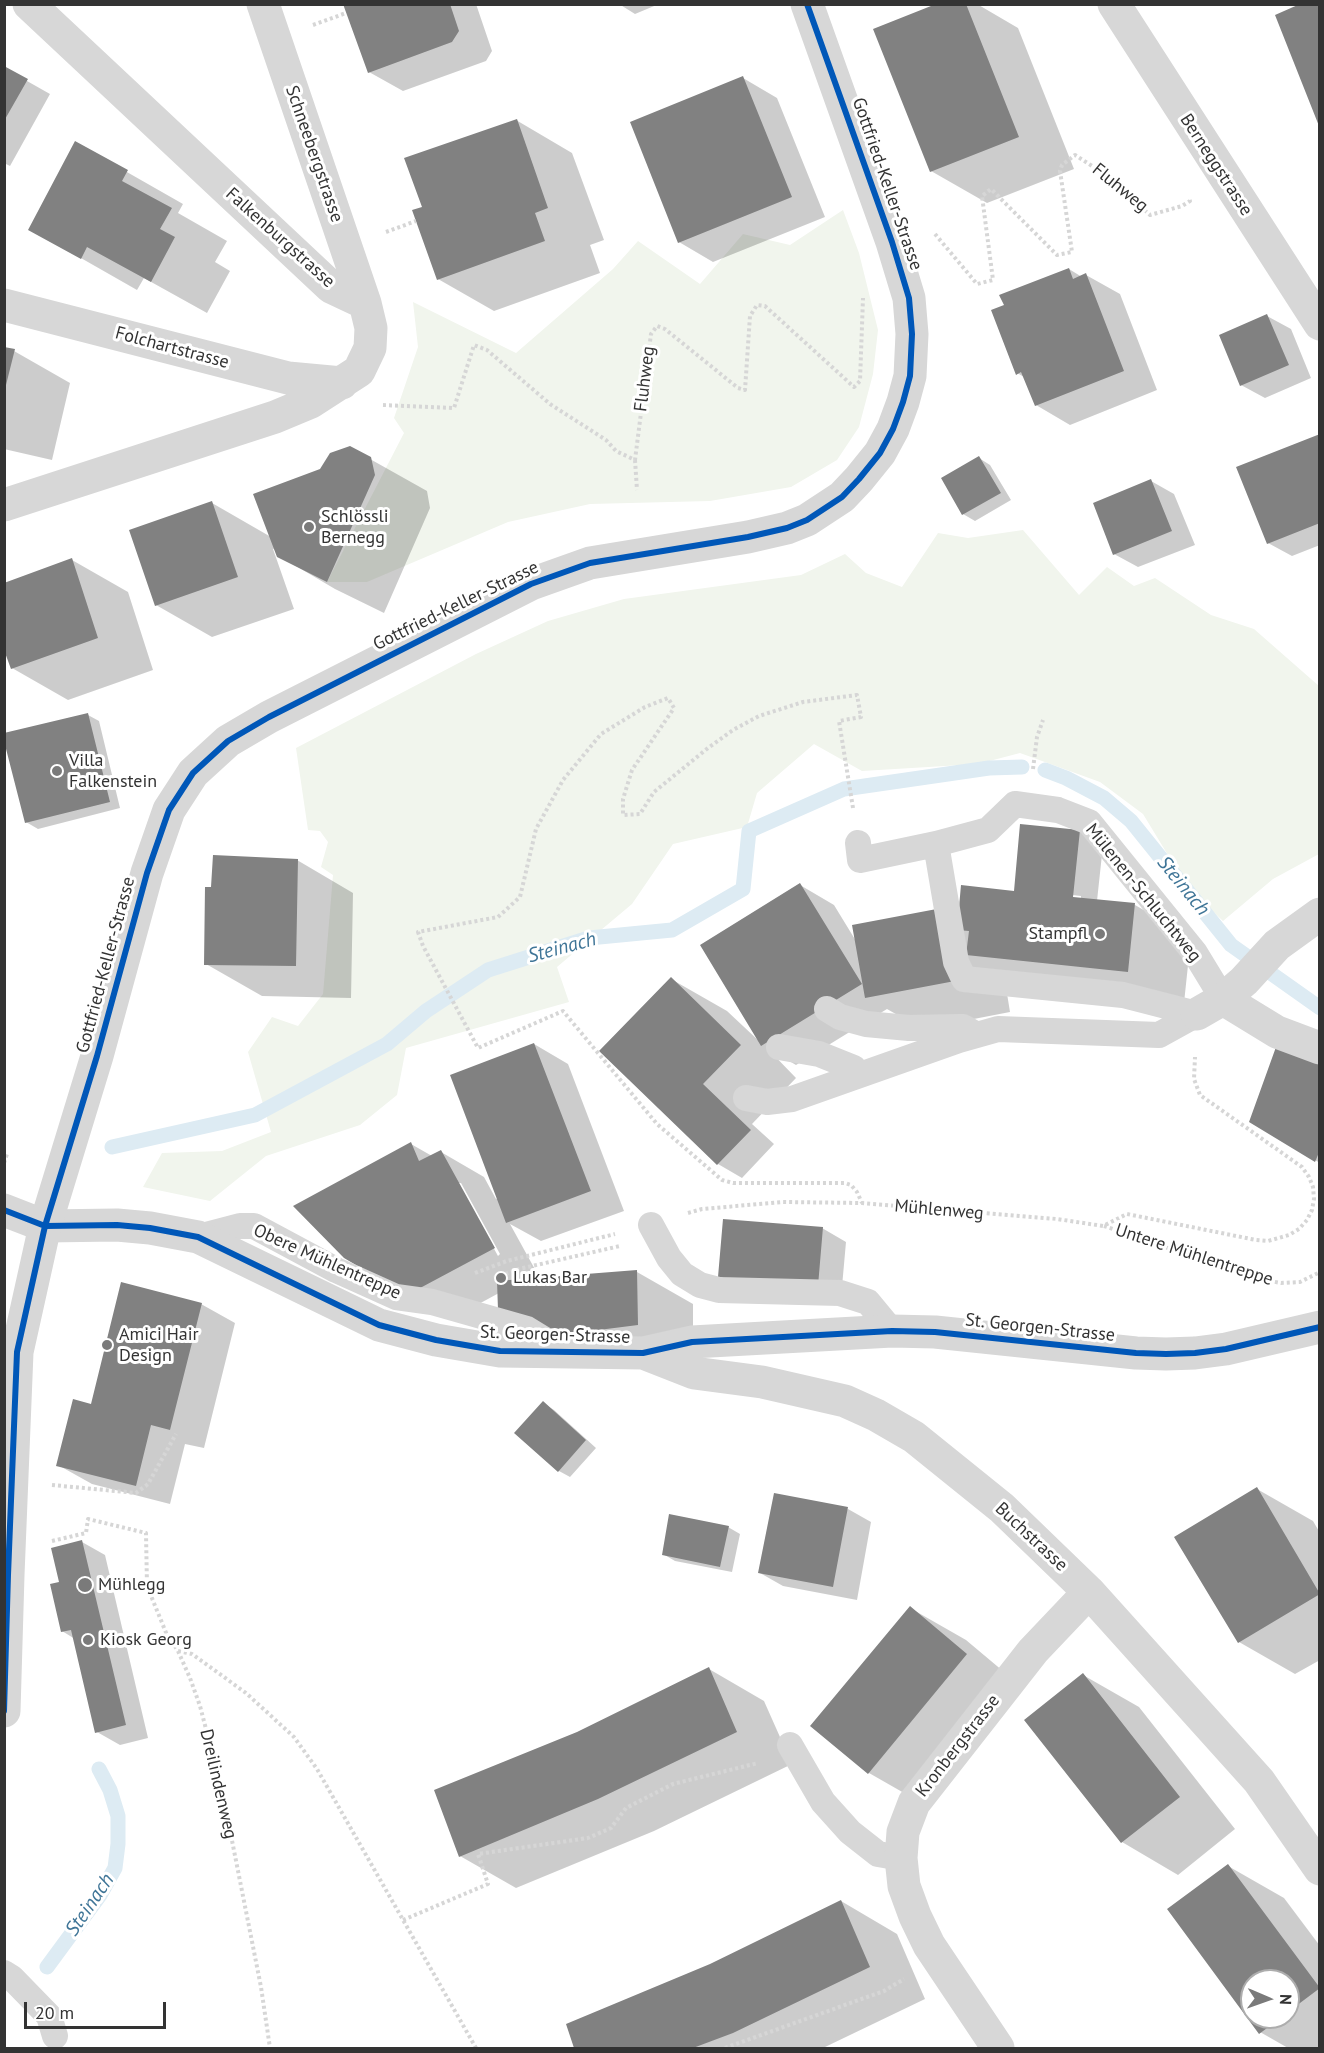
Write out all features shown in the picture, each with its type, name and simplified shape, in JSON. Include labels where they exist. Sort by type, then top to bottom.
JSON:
[{"type":"street","name":"Falkenburgstrasse","points":[[29,4],[331,287],[365,303]]},
{"type":"street","name":"Schneebergstrasse","points":[[263,4],[365,303]]},
{"type":"street","name":"Gottfried-Keller-Strasse","points":[[45,1226],[98,1056],[147,873],[169,810],[193,773],[228,741],[269,717],[531,584],[590,563],[748,537],[787,528],[807,520],[842,497],[880,453],[893,429],[910,376],[912,334],[909,298],[892,242],[807,4]]},
{"type":"street","name":"Berneggstrasse","points":[[1113,4],[1320,324]]},
{"type":"street","points":[[4,505],[275,417],[311,402],[359,370],[370,348],[371,328],[365,303]]},
{"type":"street","name":"Folchartstrasse","points":[[4,305],[288,378],[342,383]]},
{"type":"street","points":[[1320,915],[1277,945],[1221,998],[1277,1032],[1320,1048]]},
{"type":"street","points":[[4,1210],[45,1226],[17,1352],[4,1711]]},
{"type":"street","name":"St. Georgen-Strasse","points":[[45,1226],[117,1225],[150,1228],[198,1237],[379,1325],[436,1340],[500,1351],[643,1353],[692,1342],[935,1332],[1136,1353],[1166,1354],[1195,1353],[1226,1348],[1320,1327]]},
{"type":"street","name":"Buchstrasse","points":[[643,1353],[694,1373],[762,1382],[844,1401],[876,1415],[914,1437],[1002,1508],[1089,1592],[1259,1781],[1320,1869]]},
{"type":"street","name":"Kronbergstrasse","points":[[998,2049],[929,1945],[915,1916],[904,1886],[901,1858],[903,1832],[914,1803],[1033,1651],[1089,1592]]},
{"type":"lane","name":"Mülenen-Schluchtweg","points":[[858,843],[860,860],[936,844],[988,830],[1015,804],[1058,810],[1089,822],[1195,953],[1221,998]]},
{"type":"lane","points":[[936,844],[956,962],[964,979],[1123,995],[1221,998]]},
{"type":"lane","points":[[746,1098],[767,1102],[792,1099],[998,1029],[1159,1035],[1221,998]]},
{"type":"lane","points":[[827,1009],[840,1017],[867,1024],[909,1028],[963,1027],[978,1034]]},
{"type":"lane","points":[[779,1047],[819,1054],[854,1068],[858,1075]]},
{"type":"lane","points":[[651,1225],[669,1258],[682,1274],[700,1285],[719,1290],[840,1293],[868,1302],[892,1332]]},
{"type":"lane","name":"Obere Mühlentreppe","points":[[198,1237],[240,1226],[254,1226],[336,1270],[396,1297],[432,1302],[527,1329],[545,1340],[551,1353]]},
{"type":"lane","points":[[790,1745],[823,1802],[850,1832],[878,1854],[901,1858]]},
{"type":"lane","points":[[4,1973],[12,1978],[49,2016],[55,2036]]},
{"type":"path","points":[[306,27],[346,13]]},
{"type":"path","points":[[380,234],[416,221]]},
{"type":"path","points":[[373,404],[454,408],[474,345],[487,350],[550,404],[606,440],[616,451],[635,460],[637,490]]},
{"type":"path","points":[[854,815],[839,721],[861,717],[857,695],[803,702],[759,716],[733,730],[708,748],[654,792],[640,814],[623,815],[623,799],[632,770],[674,708],[668,698],[645,707],[601,734],[563,780],[536,829],[520,897],[498,916],[418,932],[423,946],[478,1048],[563,1011],[657,1124],[722,1180],[733,1183],[845,1183],[851,1185],[857,1192],[862,1203]]},
{"type":"path","points":[[1037,737],[1043,720]]},
{"type":"path","points":[[1103,1226],[1127,1214],[1268,1241],[1299,1229],[1307,1220],[1314,1199],[1313,1187],[1302,1167],[1200,1095],[1194,1079]]},
{"type":"path","points":[[4,1163],[7,1154]]},
{"type":"path","points":[[432,1302],[519,1269],[636,1243],[651,1225]]},
{"type":"path","points":[[488,1267],[606,1236]]},
{"type":"path","points":[[42,1484],[136,1493],[148,1484],[176,1434]]},
{"type":"path","points":[[178,1652],[192,1654],[246,1693],[294,1737],[317,1769],[476,2049]]},
{"type":"path","points":[[403,1920],[488,1884],[478,1854],[588,1838],[611,1828],[626,1808],[674,1784],[755,1765],[790,1745]]},
{"type":"path","points":[[725,2049],[884,1991],[938,1959]]},
{"type":"shaded area","points":[[843,210],[859,253],[878,330],[873,374],[859,427],[837,460],[791,487],[710,501],[590,504],[508,522],[367,582],[327,582],[404,433],[394,418],[418,347],[413,302],[516,353],[613,269],[638,241],[700,284],[743,234],[790,245]]},
{"type":"shaded area","points":[[1023,530],[1079,595],[1107,567],[1134,586],[1155,578],[1211,615],[1254,629],[1319,686],[1319,854],[1273,879],[1223,921],[1188,888],[1143,814],[1100,782],[1020,753],[978,764],[862,771],[814,744],[757,793],[747,827],[673,844],[632,904],[557,967],[569,1002],[406,1048],[397,1095],[360,1125],[266,1156],[210,1201],[143,1187],[162,1153],[222,1151],[271,1132],[248,1052],[272,1017],[298,1026],[323,994],[333,875],[321,867],[328,842],[320,831],[308,830],[296,748],[476,654],[548,621],[624,599],[801,575],[845,554],[866,573],[902,587],[938,533],[968,538]]},
{"type":"building","points":[[343,4],[450,4],[459,31],[452,42],[368,73]]},
{"type":"building","points":[[936,4],[966,4],[1019,137],[930,172],[873,29]]},
{"type":"building","points":[[1300,4],[1320,4],[1319,126],[1275,15]]},
{"type":"building","points":[[4,66],[28,79],[4,121]]},
{"type":"building","points":[[743,76],[792,197],[678,243],[630,122]]},
{"type":"building","points":[[517,119],[548,208],[535,213],[545,241],[437,280],[412,210],[422,207],[404,158]]},
{"type":"building","points":[[75,141],[128,170],[122,181],[172,208],[160,229],[175,237],[151,282],[87,247],[81,259],[28,230]]},
{"type":"building","points":[[1069,268],[1073,279],[1086,273],[1124,371],[1035,406],[1021,372],[1016,375],[991,310],[1004,305],[999,295]]},
{"type":"building","points":[[1267,314],[1289,365],[1240,386],[1219,335]]},
{"type":"building","points":[[4,347],[15,349],[5,389],[4,388]]},
{"type":"building","points":[[1320,434],[1320,523],[1267,544],[1236,467]]},
{"type":"building","name":"Schlössli Bernegg","points":[[350,446],[371,457],[375,475],[327,582],[277,557],[253,494],[320,469],[330,453]]},
{"type":"building","points":[[979,456],[1001,493],[962,515],[941,478]]},
{"type":"building","points":[[1151,479],[1172,531],[1113,555],[1093,503]]},
{"type":"building","points":[[212,501],[238,577],[155,606],[129,530]]},
{"type":"building","points":[[72,558],[98,638],[11,669],[4,650],[4,583]]},
{"type":"building","name":"Villa Falkenstein","points":[[88,713],[110,802],[25,823],[4,741],[4,733]]},
{"type":"building","points":[[1020,824],[1080,830],[1073,897],[1135,903],[1128,972],[966,955],[969,931],[957,930],[961,885],[1014,891]]},
{"type":"building","points":[[213,855],[298,859],[296,966],[204,965],[205,887],[211,887]]},
{"type":"building","points":[[800,883],[862,984],[761,1046],[700,945]]},
{"type":"building","points":[[942,908],[955,981],[865,998],[852,925]]},
{"type":"building","points":[[671,977],[741,1045],[703,1084],[751,1130],[717,1165],[599,1051]]},
{"type":"building","points":[[534,1043],[591,1191],[506,1223],[450,1075]]},
{"type":"building","points":[[1276,1047],[1320,1063],[1320,1150],[1315,1162],[1249,1122]]},
{"type":"building","points":[[411,1142],[419,1161],[441,1150],[495,1248],[407,1295],[344,1258],[293,1206]]},
{"type":"building","points":[[723,1219],[823,1227],[818,1286],[718,1277]]},
{"type":"building","points":[[637,1270],[638,1325],[567,1334],[498,1310],[497,1281]]},
{"type":"building","points":[[121,1282],[202,1303],[170,1430],[151,1425],[136,1486],[56,1466],[73,1399],[91,1404]]},
{"type":"building","points":[[543,1401],[586,1440],[558,1472],[514,1433]]},
{"type":"building","points":[[1257,1487],[1320,1594],[1238,1643],[1174,1537]]},
{"type":"building","points":[[774,1493],[848,1507],[833,1587],[758,1573]]},
{"type":"building","points":[[669,1514],[729,1526],[720,1567],[662,1555]]},
{"type":"building","points":[[82,1540],[126,1725],[95,1733],[71,1630],[61,1632],[50,1584],[59,1582],[51,1548]]},
{"type":"building","points":[[910,1606],[967,1654],[868,1774],[810,1726]]},
{"type":"building","points":[[709,1667],[737,1732],[598,1799],[459,1857],[434,1790],[577,1732]]},
{"type":"building","points":[[1083,1673],[1180,1797],[1121,1843],[1024,1720]]},
{"type":"building","points":[[1228,1864],[1320,1988],[1300,2003],[1300,1969],[1240,1969],[1240,2008],[1167,1909]]},
{"type":"building","points":[[841,1900],[870,1967],[733,2033],[693,2048],[574,2048],[566,2024],[710,1964]]},
{"type":"building","points":[[1255,2029],[1266,2029],[1259,2034]]},
{"type":"waterway","name":"Steinach","points":[[112,1147],[255,1115],[387,1044],[426,1011],[488,970],[589,938],[672,930],[743,889],[749,831],[844,789],[989,768],[1022,767]]},
{"type":"waterway","name":"Steinach","points":[[1045,770],[1104,798],[1131,821],[1231,945],[1320,1008]]},
{"type":"waterway","name":"Steinach","points":[[47,1967],[100,1895],[115,1868],[118,1816],[110,1790],[99,1769]]},
{"type":"cycle path","points":[[4,1711],[17,1352],[45,1226],[97,1056],[147,873],[169,810],[193,773],[228,741],[269,717],[531,584],[590,563],[748,537],[787,528],[807,520],[842,497],[880,453],[893,429],[910,376],[912,334],[909,298],[892,242],[807,4]]},
{"type":"cycle path","points":[[4,1210],[45,1226],[117,1225],[150,1228],[198,1237],[379,1325],[436,1340],[500,1351],[643,1353],[692,1342],[892,1331],[935,1332],[1136,1353],[1166,1354],[1226,1349],[1320,1327]]},
{"type":"place","name":"Schlössli Bernegg","points":[[309,527]]},
{"type":"place","name":"Villa Falkenstein","points":[[57,771]]},
{"type":"place","name":"Stampfl","points":[[1100,934]]},
{"type":"place","name":"Lukas Bar","points":[[501,1278]]},
{"type":"place","name":"Amici Hair Design","points":[[107,1345]]},
{"type":"place","name":"Mühlegg","points":[[85,1585]]},
{"type":"place","name":"Kiosk Georg","points":[[88,1640]]}]
